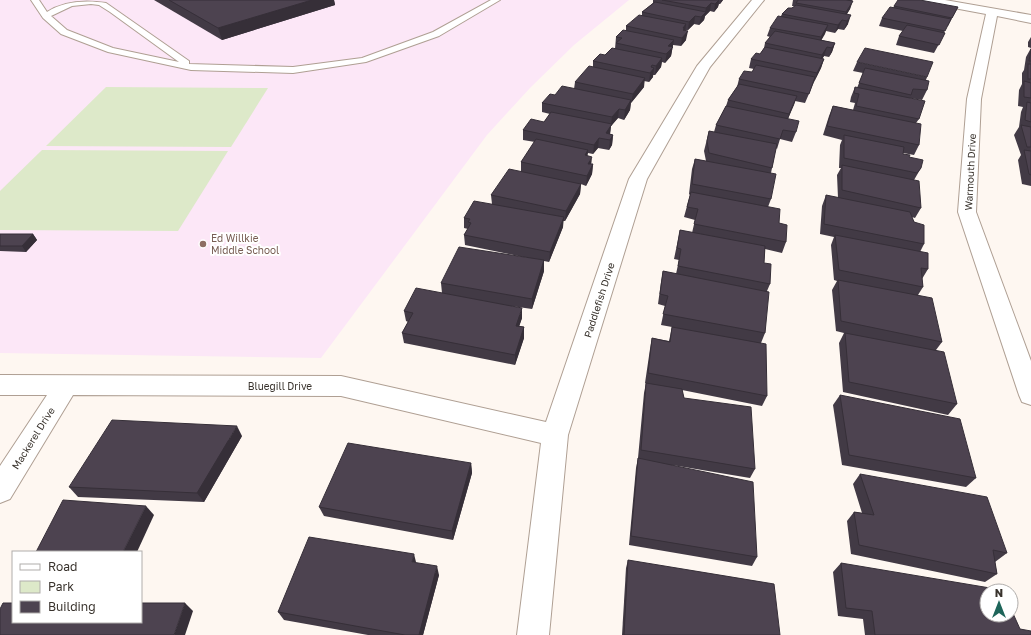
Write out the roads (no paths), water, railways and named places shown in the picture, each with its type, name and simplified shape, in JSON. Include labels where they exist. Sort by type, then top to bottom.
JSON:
[{"type":"street","name":"Paddlefish Drive","points":[[533,635],[555,435],[638,179],[704,66],[758,0]]},
{"type":"street","points":[[927,0],[1031,19]]},
{"type":"street","name":"Warmouth Drive","points":[[992,12],[974,99],[967,212],[1031,396]]},
{"type":"street","name":"Bluegill Drive","points":[[0,385],[341,386],[555,435]]},
{"type":"street","name":"Mackerel Drive","points":[[0,490],[66,386]]},
{"type":"lane","points":[[480,1],[493,2]]},
{"type":"lane","points":[[36,3],[65,5],[84,2],[99,2],[191,67]]},
{"type":"lane","points":[[36,3],[46,16],[64,32],[111,50],[191,67],[293,70],[363,60],[436,34],[493,2]]},
{"type":"lane","points":[[46,16],[65,5]]},
{"type":"place","name":"Ed Willkie Middle School","points":[[203,244]]}]
